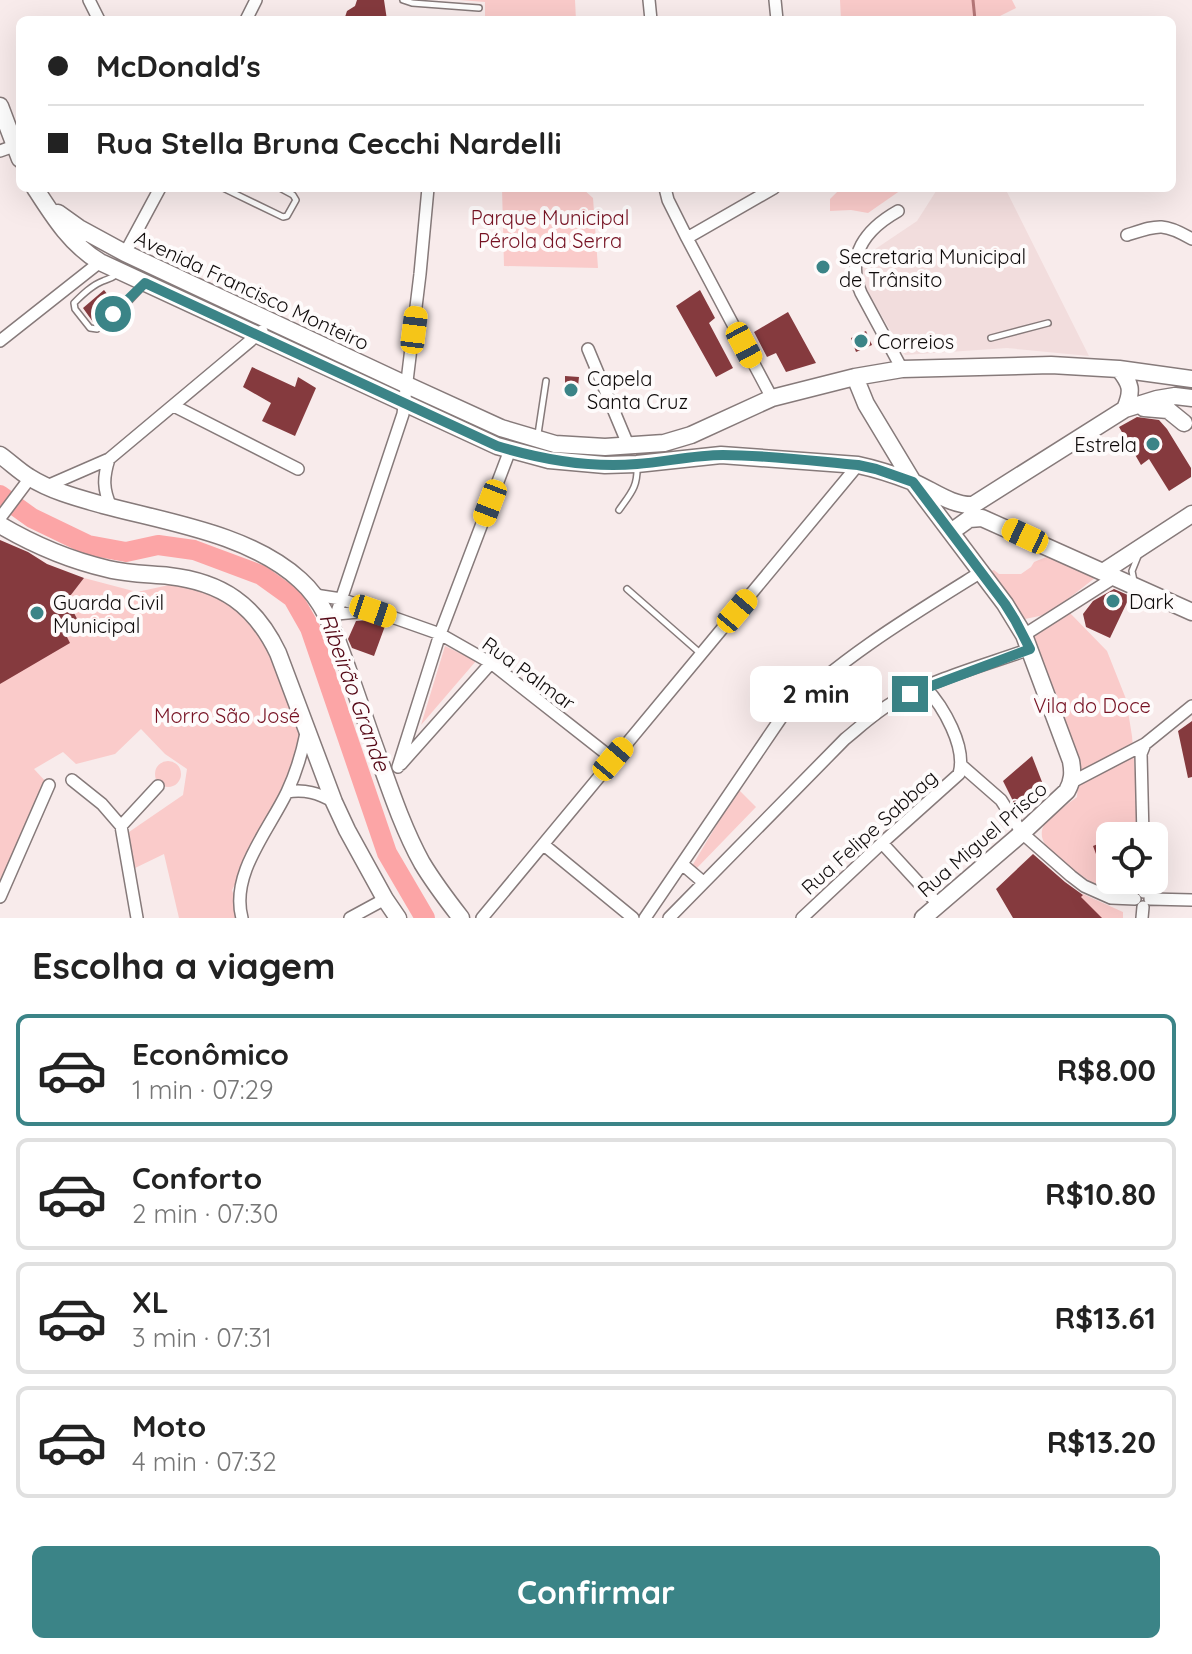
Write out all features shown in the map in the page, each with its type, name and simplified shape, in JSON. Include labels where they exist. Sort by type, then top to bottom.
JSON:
[{"type":"main road","points":[[0,106],[11,152]]},
{"type":"main road","name":"Avenida Francisco Monteiro","points":[[40,195],[79,228],[125,253],[407,385],[501,428],[537,439],[583,447],[629,447],[678,440],[772,398],[855,377],[902,369],[1051,365],[1119,369],[1192,379]]},
{"type":"main road","name":"Avenida Francisco Monteiro","points":[[40,195],[75,242],[100,262],[497,446],[549,460],[580,464],[637,464],[721,455],[858,465],[913,482],[967,505],[979,502],[996,491]]},
{"type":"main road","points":[[1119,369],[1130,388],[1128,408]]},
{"type":"main road","points":[[855,377],[866,404],[913,482],[1005,604],[1027,642],[1071,761],[1070,787]]},
{"type":"main road","points":[[999,524],[991,504],[996,491],[1128,408],[1175,396],[1192,398]]},
{"type":"main road","points":[[1188,430],[1181,415],[1192,398]]},
{"type":"main road","points":[[1128,408],[1168,410],[1188,430]]},
{"type":"main road","points":[[721,455],[717,439],[725,420]]},
{"type":"main road","points":[[0,455],[26,483],[47,486],[244,545],[278,563],[315,595],[334,621],[387,780],[411,840],[437,886],[461,918]]},
{"type":"main road","points":[[1109,575],[1192,514]]},
{"type":"main road","points":[[2,518],[39,547],[110,570],[200,581],[239,600],[257,617],[270,635],[347,830],[398,918]]},
{"type":"main road","points":[[951,532],[969,519],[982,518],[1192,612]]},
{"type":"main road","name":"Rua Miguel Prisco","points":[[923,918],[1022,833],[1070,787]]},
{"type":"street","points":[[125,253],[158,192]]},
{"type":"street","points":[[334,621],[405,404],[428,192]]},
{"type":"street","points":[[666,192],[772,398]]},
{"type":"street","points":[[687,238],[767,192]]},
{"type":"street","points":[[898,211],[863,239],[856,269],[861,293],[902,369]]},
{"type":"street","points":[[1127,235],[1158,225],[1192,239]]},
{"type":"street","points":[[0,341],[100,262]]},
{"type":"street","points":[[47,486],[109,459],[273,321]]},
{"type":"street","points":[[588,349],[629,447]]},
{"type":"street","points":[[174,406],[298,469]]},
{"type":"street","points":[[491,663],[398,767],[440,634],[510,450]]},
{"type":"street","points":[[109,459],[104,486],[111,507]]},
{"type":"street","points":[[482,918],[858,465]]},
{"type":"street","points":[[2,518],[26,483]]},
{"type":"street","points":[[645,918],[783,715],[845,663],[899,624],[981,572]]},
{"type":"street","points":[[669,918],[845,739],[874,715],[895,701],[1027,642],[1109,575]]},
{"type":"street","name":"Rua Palmar","points":[[315,595],[341,599],[440,634],[491,663],[613,759]]},
{"type":"street","name":"Rua Palmar","points":[[334,621],[373,611]]},
{"type":"street","name":"Rua Felipe Sabbag","points":[[802,918],[959,774],[961,751],[937,700],[925,687]]},
{"type":"street","points":[[1070,787],[1145,744],[1192,706]]},
{"type":"street","points":[[242,918],[239,889],[244,871],[287,792],[301,756],[307,729]]},
{"type":"street","points":[[1143,822],[1141,754],[1145,744]]},
{"type":"street","points":[[961,765],[1001,800],[1022,833],[1084,886],[1111,898],[1192,900]]},
{"type":"street","points":[[72,780],[102,804],[121,826],[137,918]]},
{"type":"street","points":[[0,897],[49,785]]},
{"type":"street","points":[[121,826],[158,786]]},
{"type":"street","points":[[287,792],[304,790],[334,802]]},
{"type":"street","points":[[882,843],[938,904]]},
{"type":"street","points":[[544,845],[633,918]]},
{"type":"street","points":[[682,864],[703,882]]},
{"type":"street","points":[[350,918],[385,899]]},
{"type":"lane","points":[[403,0],[479,8]]},
{"type":"lane","points":[[231,192],[283,217],[290,214],[296,200],[287,192]]},
{"type":"lane","points":[[120,272],[91,288],[74,303],[90,328],[97,329],[145,283]]},
{"type":"lane","points":[[991,338],[1048,323]]},
{"type":"lane","points":[[537,439],[546,381]]},
{"type":"lane","points":[[619,510],[635,487],[637,464]]},
{"type":"lane","points":[[1135,586],[1132,571],[1139,556],[1192,520]]},
{"type":"lane","points":[[627,589],[701,654]]},
{"type":"shaded area","points":[[935,192],[1007,192],[1089,356],[1007,348],[905,355],[861,281],[865,256],[917,221]]},
{"type":"green space","points":[[459,0],[575,0],[576,16],[485,16],[485,2]]},
{"type":"green space","points":[[840,0],[1012,0],[1016,8],[1000,16],[841,16]]},
{"type":"green space","name":"Parque Municipal Pérola da Serra","points":[[502,192],[586,192],[593,198],[598,268],[504,266]]},
{"type":"green space","points":[[837,192],[898,192],[868,213],[830,211],[830,199]]},
{"type":"green space","points":[[1051,555],[1096,577],[1049,614],[1025,619],[991,571],[1021,574],[1034,562]]},
{"type":"green space","name":"Morro São José","points":[[84,578],[137,592],[169,585],[197,588],[213,593],[257,620],[303,722],[301,743],[273,816],[232,890],[241,918],[179,918],[164,854],[133,869],[129,832],[183,795],[187,769],[165,754],[141,729],[115,754],[76,764],[63,752],[34,769],[47,783],[0,888],[0,684],[81,626],[67,600]]},
{"type":"green space","name":"Vila do Doce","points":[[1070,613],[1107,651],[1126,699],[1139,822],[1096,822],[1096,884],[1052,853],[1042,836],[1046,822],[1077,797],[1079,766],[1031,638]]},
{"type":"green space","points":[[445,646],[476,661],[421,725]]},
{"type":"green space","points":[[168,761],[177,765],[181,774],[177,783],[168,787],[159,783],[155,774],[159,765]]},
{"type":"green space","points":[[738,789],[756,807],[696,869],[692,866]]},
{"type":"green space","points":[[1083,894],[1123,912],[1123,918],[1060,918]]},
{"type":"building","points":[[357,0],[384,0],[386,16],[345,16]]},
{"type":"building","points":[[104,290],[116,305],[93,322],[83,308]]},
{"type":"building","points":[[700,290],[715,318],[709,323],[733,368],[716,377],[676,306]]},
{"type":"building","points":[[788,312],[816,363],[786,372],[776,353],[767,357],[754,332]]},
{"type":"building","name":"Correios","points":[[866,331],[872,345],[856,352],[851,338]]},
{"type":"building","points":[[252,367],[295,387],[298,377],[316,388],[295,436],[262,421],[271,403],[243,387]]},
{"type":"building","name":"Capela Santa Cruz","points":[[565,376],[579,377],[577,396],[565,395]]},
{"type":"building","name":"Estrela","points":[[1137,417],[1159,420],[1191,468],[1191,477],[1169,491],[1149,459],[1141,465],[1119,427]]},
{"type":"building","name":"Guarda Civil Municipal","points":[[0,540],[47,564],[84,578],[67,600],[81,626],[66,635],[70,643],[0,684]]},
{"type":"building","points":[[1114,589],[1130,596],[1110,638],[1086,627],[1083,614],[1093,601]]},
{"type":"building","points":[[368,620],[385,626],[374,656],[352,648],[348,639],[356,621]]},
{"type":"building","points":[[1192,721],[1192,777],[1188,778],[1178,731]]},
{"type":"building","points":[[1032,756],[1044,787],[1018,811],[1003,781]]},
{"type":"building","points":[[1033,854],[1083,895],[1081,897],[1102,918],[1013,918],[996,889]]},
{"type":"waterway","points":[[973,0],[975,16]]},
{"type":"waterway","name":"Ribeirão Grande","points":[[0,495],[32,518],[88,545],[126,552],[158,545],[194,550],[261,575],[293,598],[310,628],[387,853],[425,918]]},
{"type":"place","name":"Secretaria Municipal de Trânsito","points":[[823,267]]},
{"type":"place","name":"Correios","points":[[861,341]]},
{"type":"place","name":"Capela Santa Cruz","points":[[571,390]]},
{"type":"place","name":"Estrela","points":[[1153,444]]},
{"type":"place","name":"Dark","points":[[1113,601]]},
{"type":"place","name":"Guarda Civil Municipal","points":[[37,613]]},
{"type":"route","points":[[113,314],[145,283],[497,446],[549,460],[605,465],[710,455],[743,456],[858,465],[913,482],[1005,604],[1030,649],[910,694]]}]
